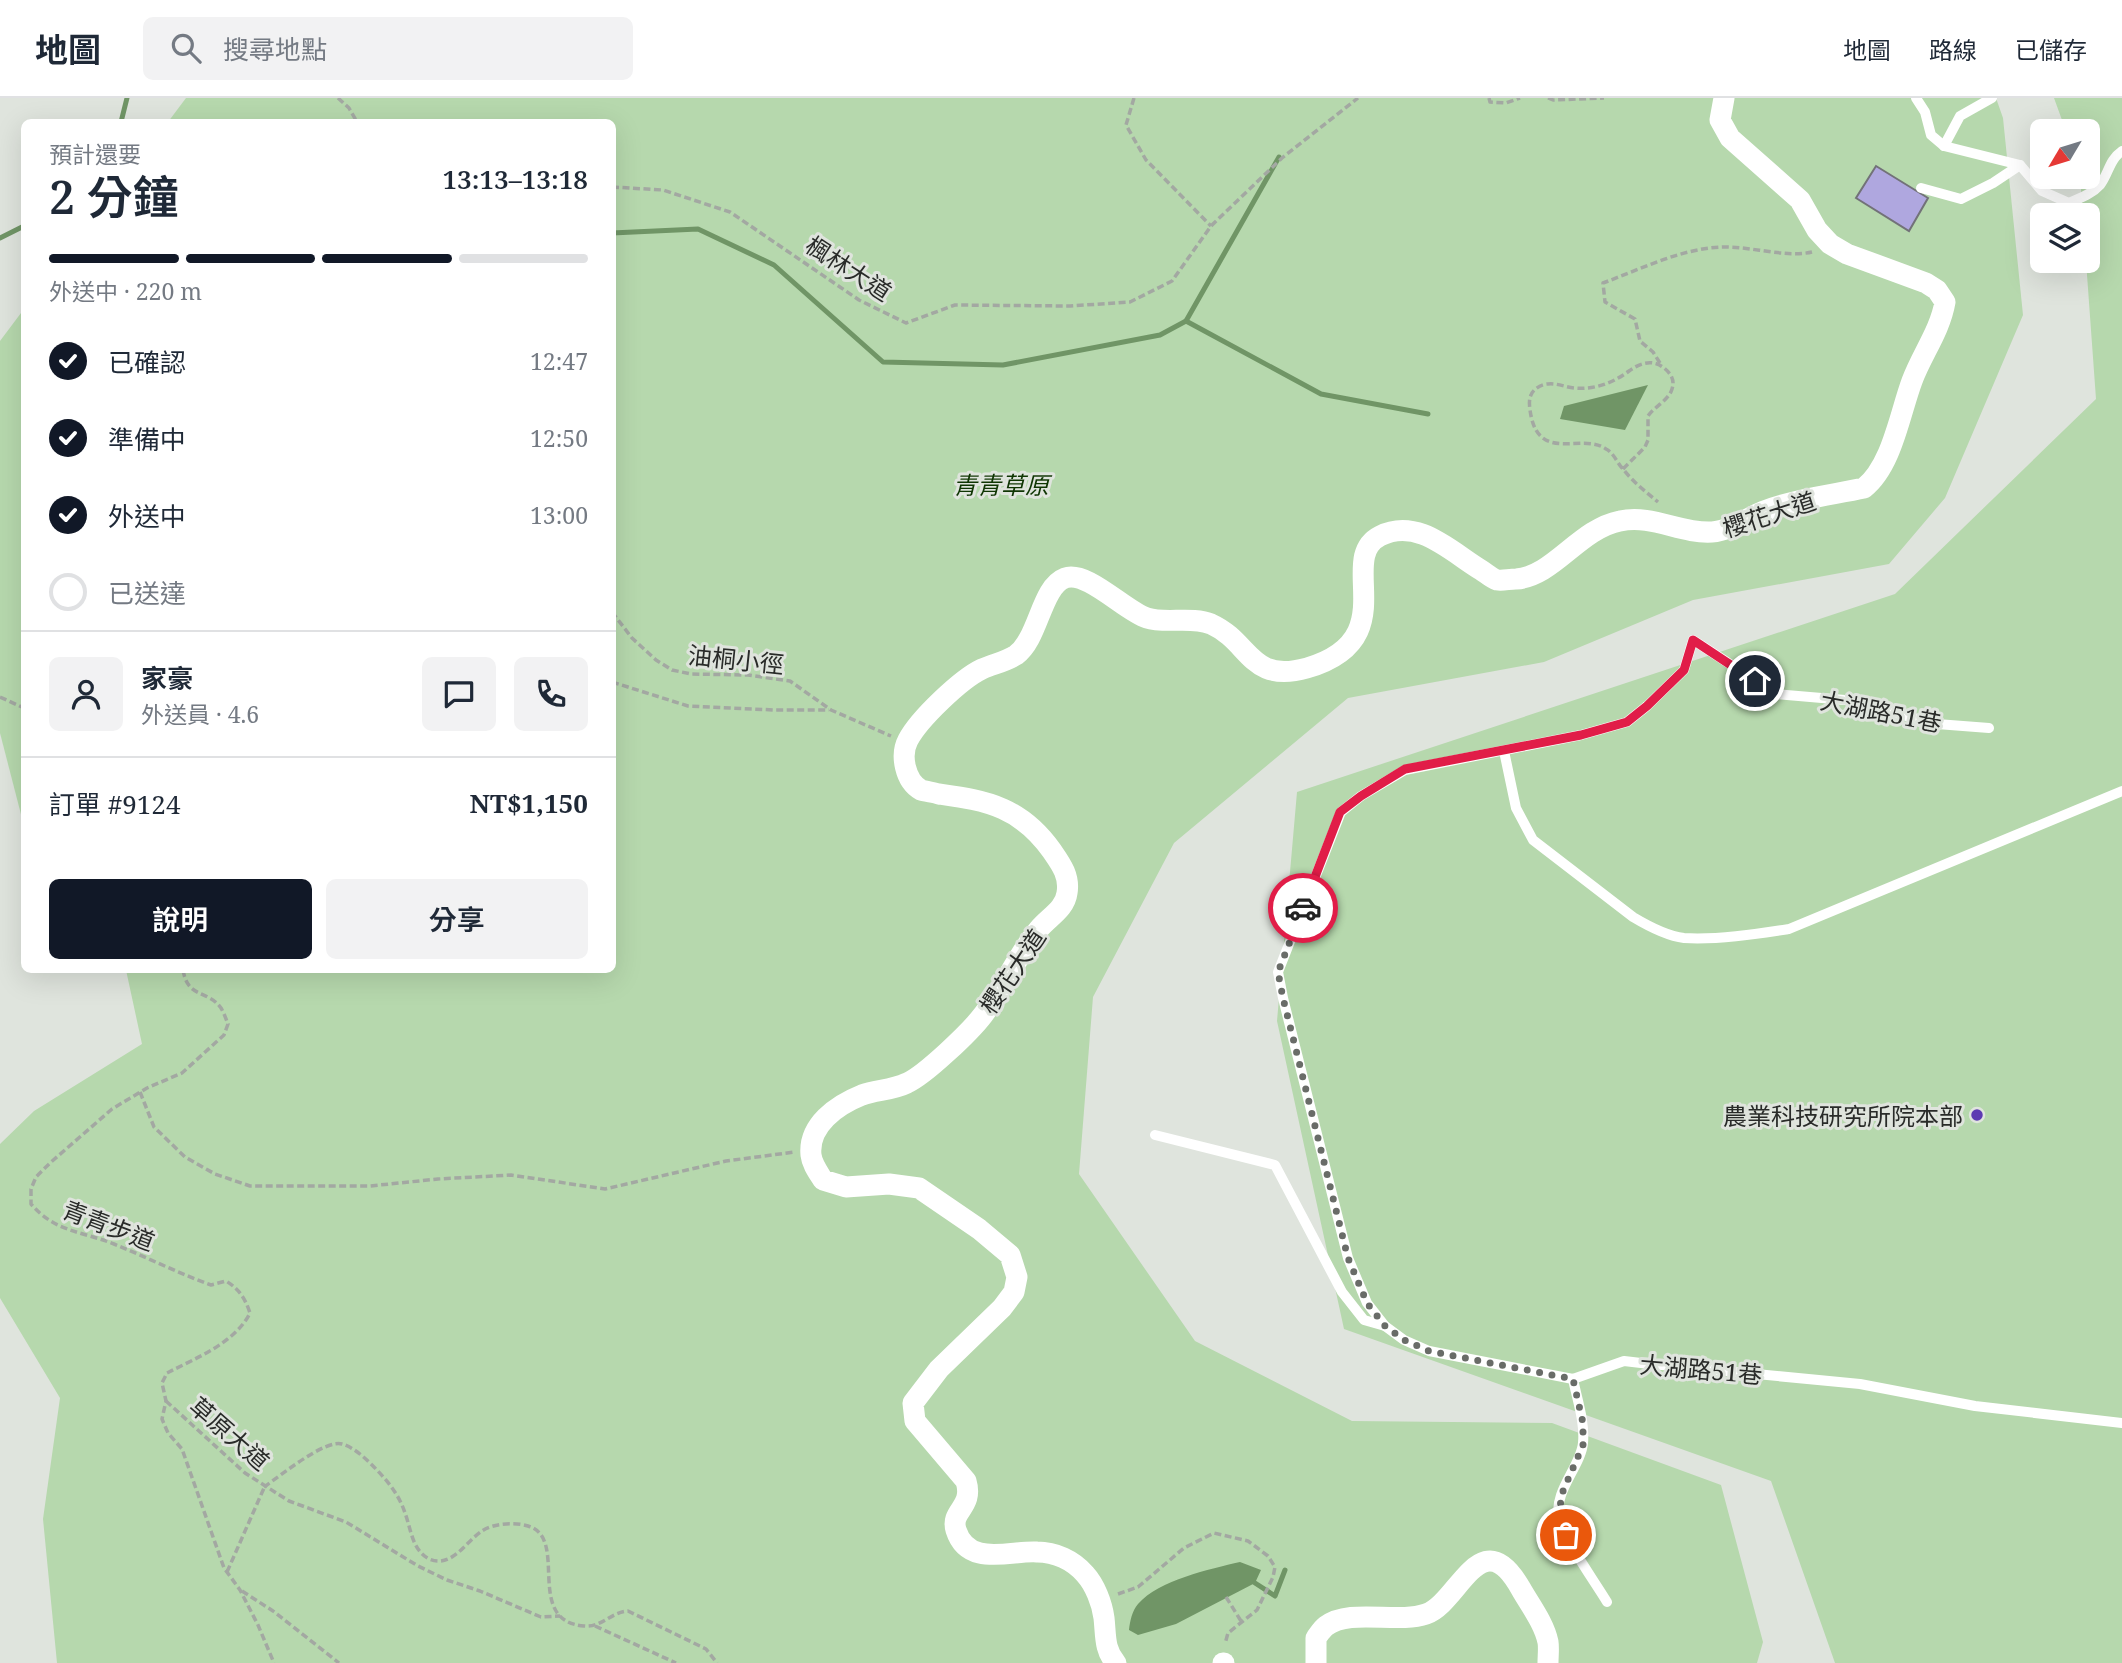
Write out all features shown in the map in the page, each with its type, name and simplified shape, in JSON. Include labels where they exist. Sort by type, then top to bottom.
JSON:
[{"type":"street","name":"櫻花大道","points":[[810,1150],[817,1128],[832,1111],[862,1095],[905,1084],[926,1072],[981,1018],[1035,934],[1065,904],[1069,888],[1064,868],[1040,834],[1005,810],[922,790],[910,779],[904,761],[906,743],[964,679],[984,668],[1010,660],[1027,647],[1054,586],[1065,578],[1079,577],[1148,619],[1209,623],[1226,634],[1258,666],[1282,672],[1308,668],[1340,653],[1358,634],[1365,607],[1362,567],[1366,551],[1377,537],[1400,531],[1418,532],[1437,540],[1497,580],[1524,579],[1548,567],[1582,537],[1618,521],[1640,519],[1714,532],[1764,511],[1864,488],[1874,481],[1884,463],[1912,379],[1942,320],[1945,302],[1937,290],[1926,283],[1847,254],[1830,244],[1817,230],[1800,200],[1730,138],[1720,120],[1724,98]]},
{"type":"street","points":[[810,1150],[812,1161],[823,1180],[846,1187],[889,1184],[919,1188],[979,1229],[1010,1255],[1017,1277],[1014,1292],[1002,1308],[939,1369],[913,1403],[915,1421],[965,1481],[970,1492],[966,1503],[957,1514],[956,1529],[965,1544],[982,1554],[997,1556],[1037,1552],[1058,1555],[1074,1563],[1087,1576],[1100,1600],[1107,1654],[1116,1663]]},
{"type":"street","points":[[1316,1663],[1315,1638],[1326,1626],[1339,1620],[1407,1618],[1428,1614],[1441,1605],[1460,1580],[1475,1567],[1489,1562],[1503,1564],[1514,1575],[1548,1642],[1548,1663]]},
{"type":"lane","points":[[1916,98],[1925,112],[1931,135],[1944,146],[2020,165],[2042,191],[2069,203],[2085,196],[2099,185],[2114,157],[2122,151]]},
{"type":"lane","points":[[1944,146],[1960,116],[1992,98]]},
{"type":"lane","points":[[1920,188],[1961,199],[1993,183],[2020,165]]},
{"type":"lane","name":"大湖路51巷","points":[[1989,728],[1937,724],[1845,700],[1776,694],[1693,640],[1684,670],[1627,722],[1581,735],[1405,769],[1340,812],[1278,972],[1348,1258],[1367,1303],[1385,1326],[1404,1340],[1429,1351],[1573,1379],[1624,1361],[1860,1384],[1975,1406],[2122,1423]]},
{"type":"lane","points":[[1504,751],[1516,808],[1533,840],[1641,922],[1682,938],[1789,929],[2122,791]]},
{"type":"lane","points":[[1155,1135],[1275,1165],[1342,1292],[1364,1320],[1385,1326]]},
{"type":"lane","points":[[1573,1379],[1583,1423],[1583,1445],[1563,1491],[1558,1516],[1566,1535],[1607,1602]]},
{"type":"path","points":[[338,98],[349,108],[355,119]]},
{"type":"path","points":[[1134,98],[1126,125],[1146,160],[1211,226]]},
{"type":"path","name":"楓林大道","points":[[616,187],[663,190],[730,212],[859,300],[906,323],[955,305],[1069,306],[1130,302],[1172,281],[1211,226],[1282,158],[1358,98]]},
{"type":"path","points":[[1489,98],[1490,102],[1506,103],[1520,98]]},
{"type":"path","points":[[1548,98],[1604,98]]},
{"type":"path","points":[[1623,469],[1646,447],[1647,416],[1674,387],[1673,378],[1653,352],[1640,341],[1634,319],[1605,302],[1603,283],[1663,260],[1718,247],[1794,254],[1818,250],[1830,244]]},
{"type":"path","points":[[1661,364],[1640,364],[1614,382],[1584,389],[1546,384],[1531,395],[1529,406],[1536,430],[1545,439],[1555,444],[1598,444],[1608,449],[1623,469],[1684,528]]},
{"type":"path","name":"油桐小徑","points":[[616,617],[632,638],[656,660],[672,670],[691,674],[748,674],[790,681],[831,709],[906,743]]},
{"type":"path","points":[[616,682],[688,706],[774,710],[831,709]]},
{"type":"path","points":[[0,697],[21,707]]},
{"type":"path","name":"青青步道","points":[[166,1401],[162,1383],[167,1373],[230,1337],[244,1325],[250,1313],[247,1302],[237,1288],[226,1281],[211,1284],[113,1243],[69,1231],[43,1218],[31,1204],[31,1189],[36,1177],[50,1163],[112,1108],[182,1073],[224,1035],[228,1024],[222,1009],[185,983],[183,973]]},
{"type":"path","points":[[140,1092],[154,1127],[185,1157],[215,1174],[250,1186],[370,1186],[510,1175],[605,1189],[726,1161],[810,1150]]},
{"type":"path","name":"草原大道","points":[[274,1663],[240,1590],[224,1568],[182,1449],[168,1433],[162,1419],[166,1401],[264,1487],[324,1446],[340,1442],[352,1448],[385,1478],[402,1505],[417,1548],[428,1558],[440,1562],[453,1557],[483,1530],[494,1525],[530,1526],[540,1534],[546,1544],[550,1595],[560,1616]]},
{"type":"path","points":[[228,1572],[264,1487],[289,1502],[346,1521],[418,1566],[447,1580],[481,1591],[541,1617],[560,1616],[571,1624],[595,1626],[677,1663]]},
{"type":"path","points":[[1100,1600],[1138,1587],[1184,1548],[1214,1534],[1248,1541],[1268,1556],[1275,1567],[1261,1604],[1228,1633],[1224,1663]]},
{"type":"path","points":[[240,1590],[273,1611],[339,1663]]},
{"type":"path","points":[[1226,1597],[1241,1621]]},
{"type":"path","points":[[595,1626],[614,1614],[628,1611],[706,1648],[717,1663]]},
{"type":"green space","name":"青青草原","points":[[186,98],[1996,98],[2003,118],[2023,315],[1945,498],[1889,564],[1693,600],[1544,662],[1348,698],[1174,843],[1093,997],[1079,1174],[1195,1341],[1352,1421],[1552,1423],[1721,1485],[1763,1642],[1757,1663],[57,1663],[43,1519],[60,1398],[0,1298],[0,1144],[34,1111],[142,1044],[127,973],[616,973],[616,119],[170,119]]},
{"type":"green space","points":[[2054,98],[2122,98],[2122,1663],[1835,1663],[1771,1481],[1344,1329],[1277,1021],[1297,792],[1895,594],[2096,399],[2087,273],[2100,273],[2100,203],[2082,203],[2081,189],[2100,189],[2100,119],[2062,119]]},
{"type":"green space","points":[[21,313],[21,814],[0,733],[0,341]]},
{"type":"shaded area","points":[[1648,385],[1625,430],[1560,419],[1564,406]]},
{"type":"shaded area","points":[[1240,1562],[1261,1570],[1255,1583],[1176,1624],[1138,1635],[1129,1630],[1136,1607],[1159,1588],[1214,1568]]},
{"type":"building","points":[[1876,166],[1928,198],[1909,231],[1856,198]]},
{"type":"waterway","points":[[122,119],[127,98]]},
{"type":"waterway","points":[[1186,321],[1279,157]]},
{"type":"waterway","points":[[0,238],[21,228]]},
{"type":"waterway","points":[[616,233],[698,229],[774,265],[883,362],[1003,365],[1160,335],[1186,321],[1321,394],[1428,414]]},
{"type":"waterway","points":[[1255,1583],[1275,1596],[1285,1570]]},
{"type":"way so far","points":[[1303,908],[1278,972],[1348,1258],[1367,1303],[1385,1326],[1404,1340],[1429,1351],[1573,1379],[1583,1423],[1583,1445],[1563,1491],[1558,1516],[1566,1535]]},
{"type":"place","name":"農業科技研究所院本部","points":[[1977,1115]]},
{"type":"route","points":[[1303,908],[1340,812],[1405,769],[1581,735],[1627,722],[1684,670],[1693,640],[1755,681]]}]
